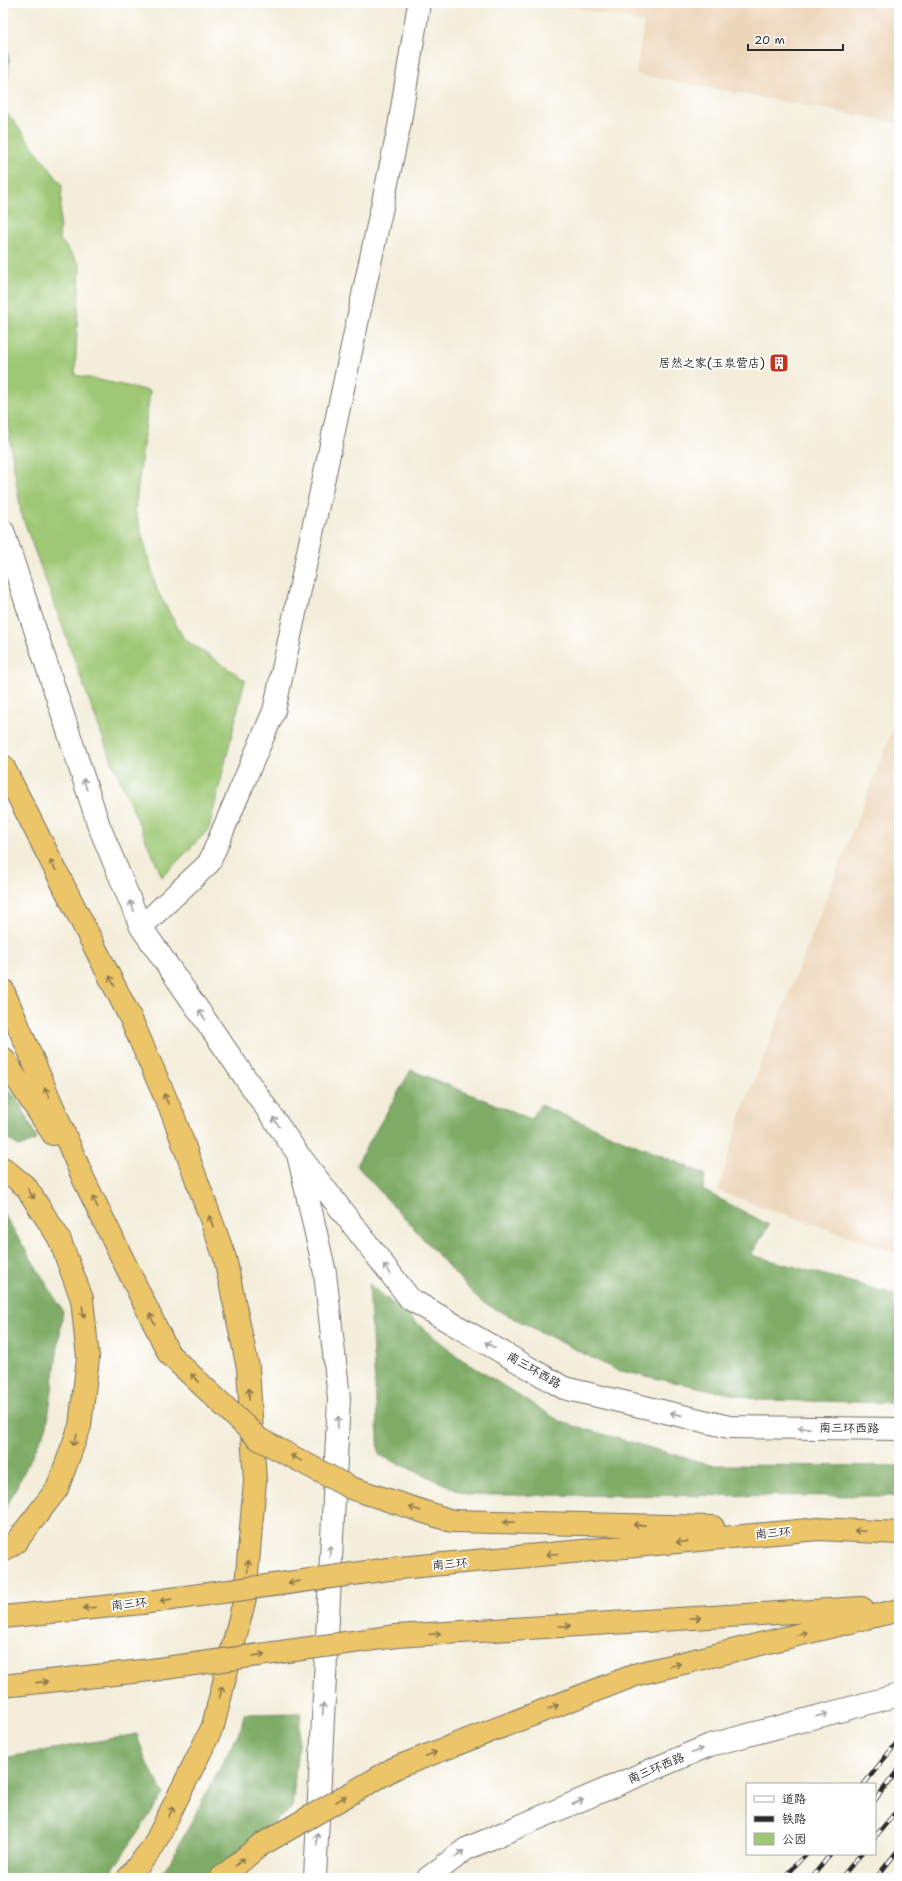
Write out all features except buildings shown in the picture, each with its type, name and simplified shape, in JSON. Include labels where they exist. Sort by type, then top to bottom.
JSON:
[{"type":"highway","points":[[3,766],[130,1017],[173,1115],[225,1258],[248,1368],[254,1481],[245,1598],[213,1726],[153,1847],[128,1878]]},
{"type":"highway","points":[[3,990],[84,1180],[169,1354],[259,1438],[350,1488],[452,1521],[818,1529]]},
{"type":"highway","points":[[3,1058],[84,1180]]},
{"type":"highway","points":[[3,1168],[26,1187],[59,1238],[82,1298],[88,1358],[80,1426],[56,1489],[16,1542],[3,1551]]},
{"type":"highway","name":"南三环","points":[[3,1617],[142,1603],[389,1569],[818,1529],[899,1533]]},
{"type":"highway","points":[[3,1686],[150,1670],[396,1636],[899,1606]]},
{"type":"highway","points":[[222,1878],[259,1846],[395,1768],[638,1674],[899,1610]]},
{"type":"street","points":[[141,927],[209,863],[274,711],[399,127],[419,3]]},
{"type":"street","name":"南三环西路","points":[[3,531],[98,826],[141,927],[298,1154],[410,1299],[564,1388],[730,1427],[899,1429]]},
{"type":"street","points":[[298,1154],[325,1273],[339,1398],[315,1878]]},
{"type":"street","name":"南三环西路","points":[[428,1878],[466,1849],[710,1745],[899,1695]]},
{"type":"shaded area","points":[[551,3],[899,3],[899,123],[636,74],[644,23]]},
{"type":"shaded area","points":[[899,714],[899,1254],[718,1191],[742,1111]]},
{"type":"green space","points":[[3,27],[5,27],[9,61],[4,109],[62,185],[59,238],[80,265],[75,375],[150,391],[135,509],[157,590],[184,639],[245,680],[209,829],[162,877],[108,752],[21,513],[3,394]]},
{"type":"green space","points":[[411,1070],[531,1119],[540,1105],[705,1174],[703,1190],[769,1225],[751,1255],[899,1295],[899,1403],[760,1400],[616,1370],[480,1301],[356,1165]]},
{"type":"green space","points":[[3,1084],[19,1101],[37,1139],[20,1147],[3,1135]]},
{"type":"green space","points":[[3,1213],[63,1311],[47,1426],[3,1514]]},
{"type":"green space","points":[[369,1284],[461,1359],[561,1422],[710,1465],[899,1466],[899,1496],[469,1495],[379,1455]]},
{"type":"green space","points":[[301,1713],[292,1808],[204,1878],[157,1878],[170,1862],[241,1728],[244,1714]]},
{"type":"green space","points":[[137,1734],[146,1761],[164,1794],[107,1878],[3,1878],[3,1758]]},
{"type":"railway","points":[[865,1783],[899,1740]]},
{"type":"railway","points":[[876,1799],[899,1769]]},
{"type":"railway","points":[[876,1836],[899,1808]]},
{"type":"railway","points":[[876,1878],[899,1849]]},
{"type":"railway","points":[[783,1878],[805,1855]]},
{"type":"railway","points":[[811,1878],[830,1855]]},
{"type":"railway","points":[[841,1878],[860,1855]]},
{"type":"place","name":"居然之家(玉泉营店)","points":[[779,363]]}]
